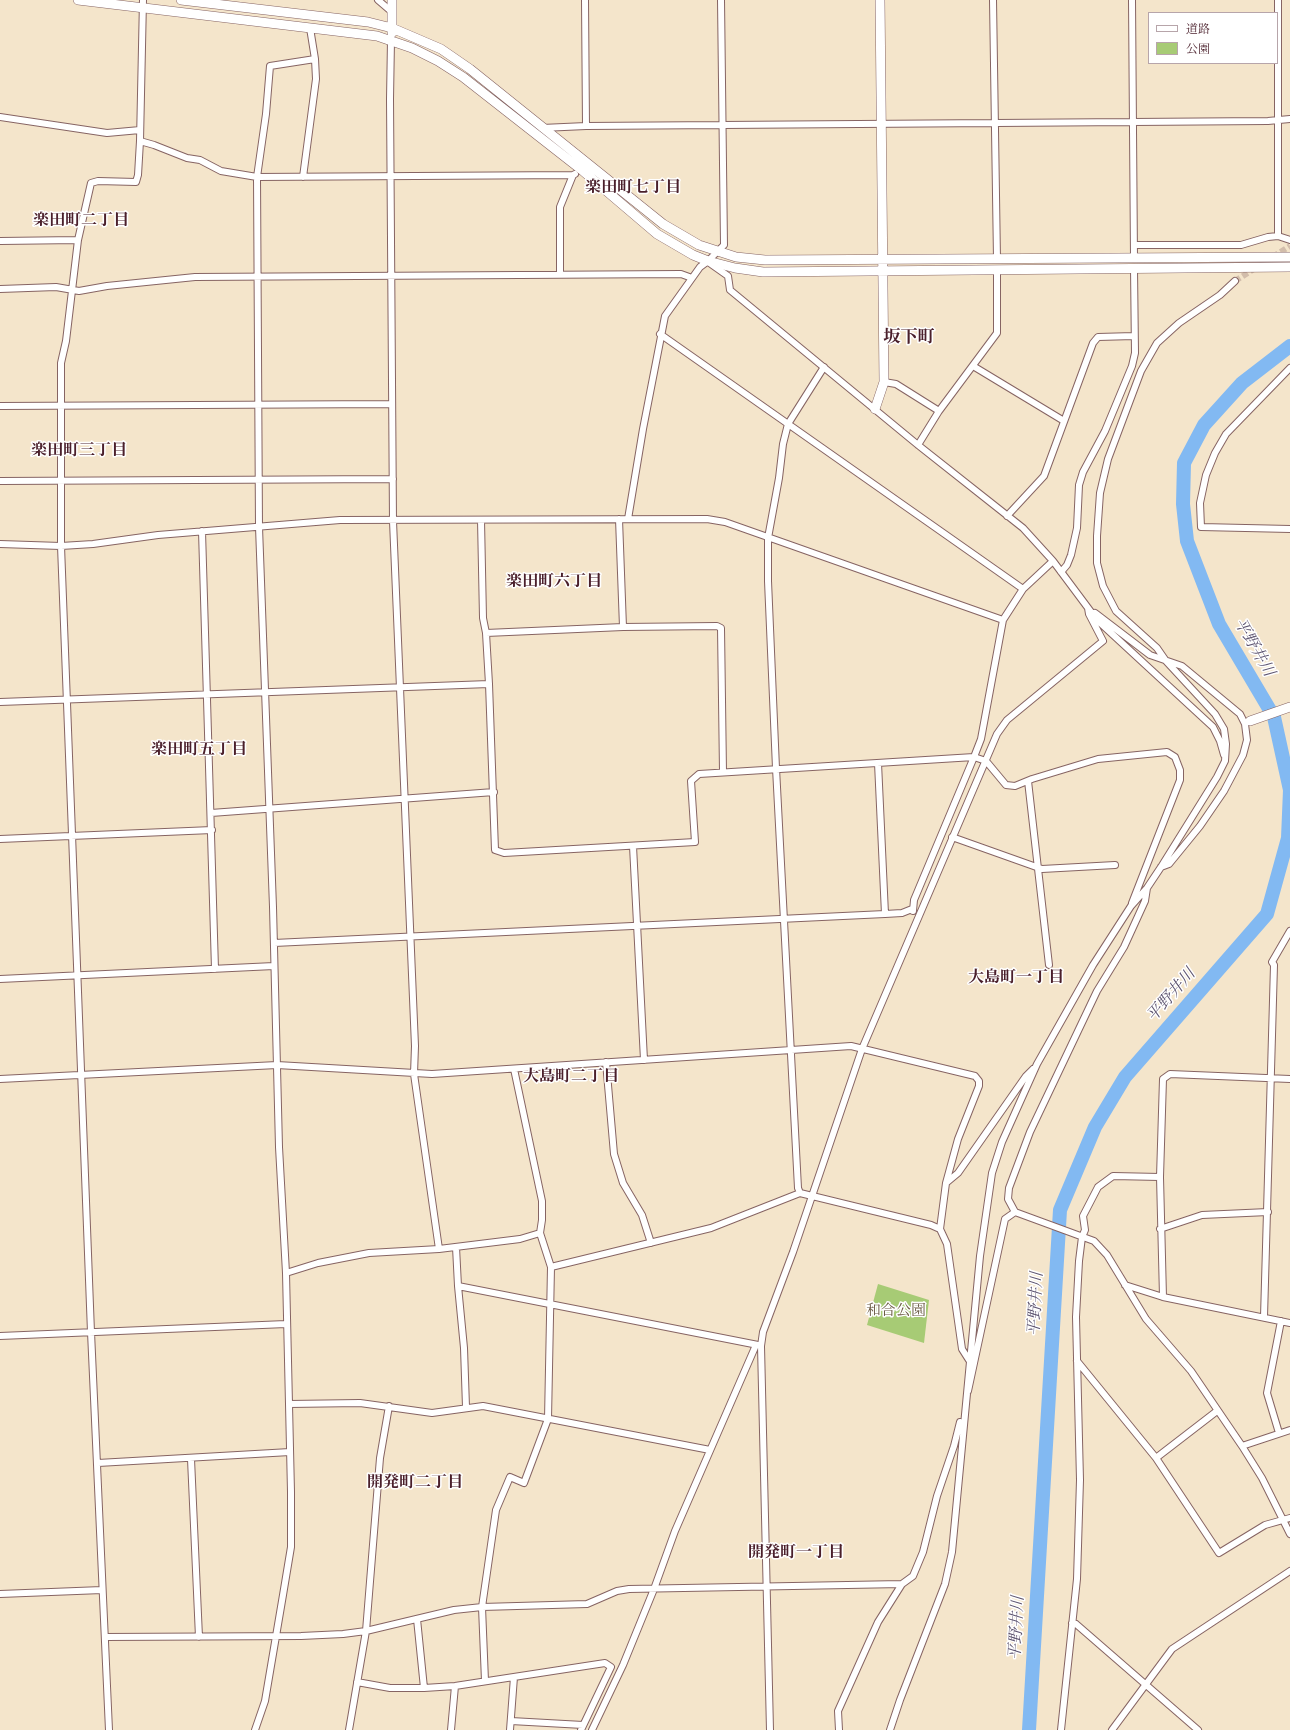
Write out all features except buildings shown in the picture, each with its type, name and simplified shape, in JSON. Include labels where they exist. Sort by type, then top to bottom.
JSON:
[{"type":"main road","points":[[78,0],[143,4],[377,36],[391,40],[438,61],[463,77],[582,171],[657,234],[708,262],[735,268],[763,272],[997,269],[1290,257]]},
{"type":"main road","points":[[181,0],[368,22],[392,28],[441,49],[470,69],[663,224],[699,245],[736,257],[765,260],[882,258],[997,259],[1290,267]]},
{"type":"main road","points":[[391,40],[392,0]]},
{"type":"main road","points":[[875,409],[884,382],[880,0]]},
{"type":"main road","points":[[1248,723],[1290,707]]},
{"type":"street","points":[[378,0],[392,12]]},
{"type":"street","points":[[585,0],[586,126]]},
{"type":"street","points":[[628,519],[660,334],[665,316],[700,267],[708,262],[724,245],[721,0]]},
{"type":"street","points":[[994,0],[994,123],[997,259]]},
{"type":"street","points":[[1061,572],[1068,565],[1074,542],[1079,485],[1083,472],[1105,431],[1132,366],[1134,353],[1132,0]]},
{"type":"street","points":[[1278,0],[1278,236]]},
{"type":"street","points":[[109,1730],[91,1332],[61,546],[61,363],[66,341],[78,240],[92,183],[98,181],[136,182],[138,175],[143,4]]},
{"type":"street","points":[[303,177],[316,79],[315,59],[310,28]]},
{"type":"street","points":[[391,40],[393,521],[414,1074],[439,1249]]},
{"type":"street","points":[[255,1730],[265,1701],[290,1547],[290,1452],[286,1273],[279,1147],[274,943],[268,810],[259,527],[260,479],[257,177],[266,114],[270,66],[315,59]]},
{"type":"street","points":[[0,118],[107,133],[140,130]]},
{"type":"street","points":[[542,128],[586,126],[1133,123],[1278,121],[1290,119]]},
{"type":"street","points":[[140,141],[187,158],[200,160],[221,171],[257,177],[573,175],[582,171]]},
{"type":"street","points":[[560,274],[560,207],[573,175]]},
{"type":"street","points":[[1134,245],[1241,245],[1268,237],[1278,236],[1290,240]]},
{"type":"street","points":[[0,241],[78,240]]},
{"type":"street","points":[[708,262],[728,276],[730,290],[918,445],[1023,528],[1053,561],[1098,620],[1213,727],[1220,741],[1225,761]]},
{"type":"street","points":[[918,445],[939,411],[997,333],[997,269]]},
{"type":"street","points":[[0,289],[56,287],[72,291],[163,279],[258,276],[681,274],[692,278]]},
{"type":"street","points":[[890,1730],[900,1700],[945,1584],[952,1552],[964,1404],[980,1256],[992,1173],[1013,1116],[1037,1064],[1093,965],[1131,906],[1147,888],[1161,867],[1217,778],[1225,761],[1226,744],[1224,729],[1215,714],[1166,661],[1157,648],[1116,611],[1103,586],[1098,563],[1097,543],[1100,493],[1108,459],[1141,371],[1157,343],[1179,323],[1220,295],[1235,282]]},
{"type":"street","points":[[660,334],[1023,589]]},
{"type":"street","points":[[1007,516],[1044,476],[1095,340],[1098,337],[1134,336]]},
{"type":"street","points":[[973,366],[1064,421]]},
{"type":"street","points":[[800,1192],[798,1188],[790,1050],[776,768],[768,581],[768,538],[779,478],[783,444],[788,424],[824,367]]},
{"type":"street","points":[[1290,368],[1226,434],[1215,453],[1206,475],[1200,504],[1201,526],[1290,528]]},
{"type":"street","points":[[884,382],[896,384],[939,411]]},
{"type":"street","points":[[0,406],[392,404]]},
{"type":"street","points":[[0,481],[393,479]]},
{"type":"street","points":[[619,519],[623,627]]},
{"type":"street","points":[[0,544],[61,546],[93,544],[158,535],[340,520],[707,519],[725,522],[1003,620]]},
{"type":"street","points":[[481,520],[483,618],[486,633],[490,684],[495,850],[504,853],[695,842],[691,780],[699,774],[776,768],[974,757],[986,761],[1006,785],[1015,786],[1098,759],[1167,752],[1175,757],[1180,770],[1180,780],[1131,906]]},
{"type":"street","points":[[202,531],[212,813],[215,969]]},
{"type":"street","points":[[917,918],[912,909],[914,900],[981,738],[1003,620],[1023,589],[1053,561]]},
{"type":"street","points":[[1088,608],[1150,655],[1182,666],[1240,714],[1248,723],[1244,754],[1224,791],[1200,826],[1169,864],[1161,867]]},
{"type":"street","points":[[592,1730],[623,1665],[710,1450],[758,1345],[793,1252],[811,1194],[862,1049],[997,734],[1007,720],[1103,641],[1089,614],[1088,608]]},
{"type":"street","points":[[486,633],[623,627],[717,626],[722,628],[723,772]]},
{"type":"street","points":[[0,702],[400,686],[490,684]]},
{"type":"street","points":[[878,763],[885,914]]},
{"type":"street","points":[[1028,781],[1049,965]]},
{"type":"street","points":[[212,813],[494,792]]},
{"type":"street","points":[[0,839],[212,830]]},
{"type":"street","points":[[952,837],[1042,869],[1115,865]]},
{"type":"street","points":[[633,846],[644,1060]]},
{"type":"street","points":[[1147,888],[1145,901],[1124,947],[1098,992],[1030,1132],[1009,1188],[1008,1200],[1015,1212],[1094,1241],[1107,1255],[1146,1319],[1191,1371],[1242,1446],[1262,1478],[1290,1534]]},
{"type":"street","points":[[274,943],[409,938],[885,914],[902,913],[912,909]]},
{"type":"street","points":[[1264,1318],[1274,965],[1272,962],[1290,931]]},
{"type":"street","points":[[0,979],[274,966]]},
{"type":"street","points":[[0,1079],[277,1065],[432,1074],[852,1046],[975,1076],[979,1081],[979,1086],[958,1139],[946,1183],[940,1229],[947,1244],[962,1349],[969,1360]]},
{"type":"street","points":[[606,1062],[615,1160],[623,1183],[642,1215],[651,1243]]},
{"type":"street","points":[[946,1183],[958,1174],[1026,1076],[1037,1064]]},
{"type":"street","points":[[486,1681],[482,1607],[496,1510],[510,1477],[524,1483],[548,1419],[551,1266],[540,1233],[542,1201],[514,1069]]},
{"type":"street","points":[[1163,1297],[1160,1229],[1160,1177],[1163,1079],[1170,1074],[1290,1079]]},
{"type":"street","points":[[1061,1730],[1077,1579],[1080,1480],[1077,1360],[1078,1261],[1082,1236],[1085,1230],[1083,1216],[1098,1187],[1113,1176],[1160,1177]]},
{"type":"street","points":[[551,1266],[711,1228],[800,1192],[931,1225],[940,1229]]},
{"type":"street","points":[[839,1730],[838,1711],[878,1622],[902,1584],[913,1576],[923,1552],[937,1496],[954,1446],[964,1404],[972,1380],[1005,1219],[1015,1212]]},
{"type":"street","points":[[1160,1229],[1202,1215],[1268,1212]]},
{"type":"street","points":[[286,1273],[318,1263],[369,1253],[439,1249],[520,1240],[540,1233]]},
{"type":"street","points":[[456,1247],[464,1348],[466,1407]]},
{"type":"street","points":[[1125,1285],[1163,1297],[1290,1323]]},
{"type":"street","points":[[458,1286],[758,1345]]},
{"type":"street","points":[[1279,1433],[1267,1393],[1280,1321]]},
{"type":"street","points":[[0,1336],[286,1324]]},
{"type":"street","points":[[758,1345],[767,1587],[770,1730]]},
{"type":"street","points":[[1077,1360],[1156,1458],[1219,1554],[1265,1525],[1290,1518]]},
{"type":"street","points":[[289,1404],[360,1402],[432,1413],[466,1407],[483,1406],[710,1450]]},
{"type":"street","points":[[349,1730],[366,1631],[380,1458],[389,1406]]},
{"type":"street","points":[[1156,1458],[1217,1411]]},
{"type":"street","points":[[1242,1446],[1290,1430]]},
{"type":"street","points":[[98,1463],[290,1452]]},
{"type":"street","points":[[192,1458],[199,1637]]},
{"type":"street","points":[[1112,1730],[1172,1649],[1290,1571]]},
{"type":"street","points":[[105,1637],[276,1637],[343,1634],[366,1631],[417,1620],[454,1610],[482,1607],[587,1604],[623,1590],[902,1584]]},
{"type":"street","points":[[0,1594],[102,1590]]},
{"type":"street","points":[[417,1620],[424,1688]]},
{"type":"street","points":[[1072,1622],[1198,1730]]},
{"type":"street","points":[[357,1682],[390,1688],[424,1688],[455,1686],[605,1663],[611,1667],[582,1728],[511,1721]]},
{"type":"street","points":[[510,1730],[514,1677]]},
{"type":"street","points":[[451,1730],[455,1686]]},
{"type":"green space","name":"和合公園","points":[[878,1284],[929,1300],[924,1343],[867,1325]]},
{"type":"waterway","name":"平野井川","points":[[1029,1730],[1060,1210],[1095,1127],[1125,1077],[1267,914],[1288,838],[1290,790],[1274,717],[1219,624],[1187,541],[1183,504],[1184,463],[1204,425],[1242,383],[1290,346]]},
{"type":"tunnel","points":[[1235,281],[1290,246]]},
{"type":"district","name":"楽田町七丁目","points":[[633,189]]},
{"type":"district","name":"楽田町二丁目","points":[[81,222]]},
{"type":"district","name":"坂下町","points":[[909,339]]},
{"type":"district","name":"楽田町三丁目","points":[[79,452]]},
{"type":"district","name":"楽田町六丁目","points":[[554,583]]},
{"type":"district","name":"楽田町五丁目","points":[[199,751]]},
{"type":"district","name":"大島町一丁目","points":[[1016,979]]},
{"type":"district","name":"大島町二丁目","points":[[571,1078]]},
{"type":"district","name":"開発町二丁目","points":[[415,1484]]},
{"type":"district","name":"開発町一丁目","points":[[796,1554]]}]
